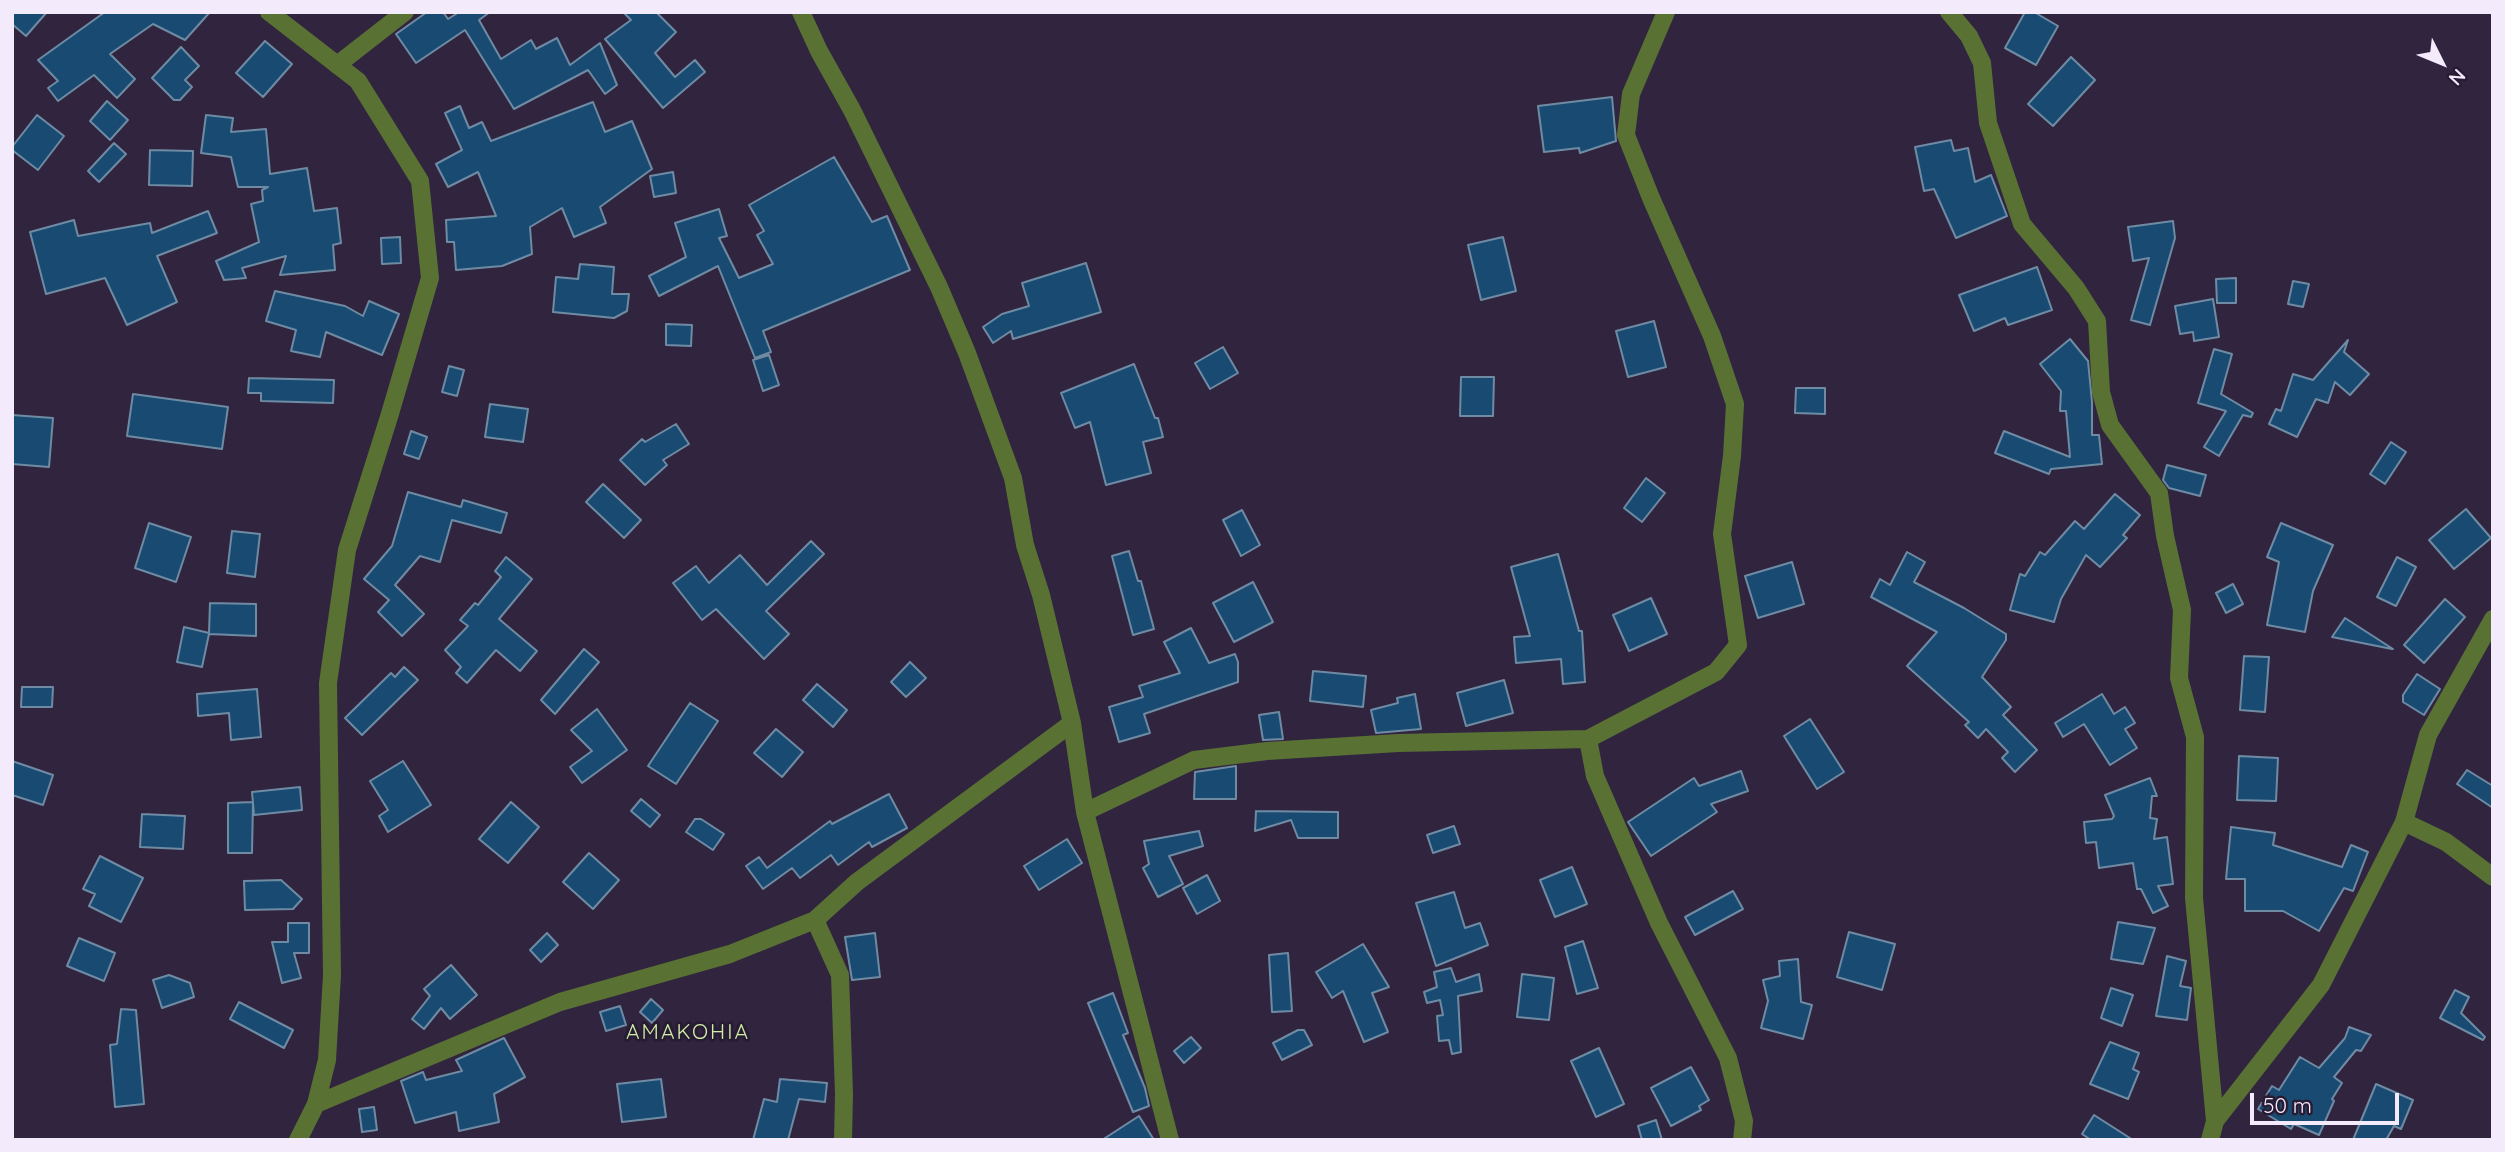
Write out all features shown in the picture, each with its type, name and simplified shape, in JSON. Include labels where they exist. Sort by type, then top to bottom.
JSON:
[{"type":"street","points":[[269,12],[358,81],[420,181],[430,278],[347,550],[328,683],[332,975],[327,1060],[316,1104],[299,1140]]},
{"type":"street","points":[[337,65],[405,12]]},
{"type":"street","points":[[801,12],[934,275],[967,354],[1013,478],[1025,545],[1041,595],[1072,723],[1085,812],[1170,1140]]},
{"type":"street","points":[[1085,812],[1194,760],[1267,751],[1398,743],[1588,740],[1716,672],[1738,645],[1722,534],[1732,456],[1735,404],[1712,336],[1626,135],[1631,94],[1667,12]]},
{"type":"street","points":[[1949,12],[1969,36],[1982,63],[1987,123],[2022,224],[2076,288],[2097,321],[2101,392],[2110,425],[2159,493],[2165,536],[2182,610],[2179,678],[2195,737],[2194,898],[2215,1121],[2210,1140]]},
{"type":"street","points":[[2215,1121],[2321,985],[2404,822],[2428,735],[2493,619]]},
{"type":"street","points":[[316,1104],[560,1002],[730,954],[816,920],[857,882],[1072,723]]},
{"type":"street","points":[[1588,740],[1595,776],[1659,923],[1728,1058],[1744,1121],[1742,1140]]},
{"type":"street","points":[[2404,822],[2446,842],[2493,877]]},
{"type":"street","points":[[816,920],[840,975],[843,1140]]},
{"type":"building","points":[[12,12],[47,12],[26,36],[12,24]]},
{"type":"building","points":[[105,12],[210,12],[185,40],[153,24],[110,54],[135,79],[117,98],[94,75],[58,101],[48,88],[58,81],[38,60]]},
{"type":"building","points":[[427,12],[443,12],[448,19],[456,14],[455,12],[490,12],[479,20],[501,59],[531,40],[536,49],[557,38],[570,65],[600,43],[617,85],[605,94],[588,70],[514,109],[465,30],[416,63],[396,34]]},
{"type":"building","points":[[623,12],[656,12],[676,32],[655,53],[675,77],[695,60],[705,72],[663,108],[605,39],[631,20]]},
{"type":"building","points":[[2025,12],[2034,12],[2058,26],[2036,65],[2005,48]]},
{"type":"building","points":[[265,41],[292,64],[263,97],[236,73]]},
{"type":"building","points":[[181,47],[199,66],[185,80],[192,87],[180,100],[174,100],[152,78]]},
{"type":"building","points":[[2071,57],[2095,80],[2053,126],[2028,104]]},
{"type":"building","points":[[1612,97],[1616,141],[1580,153],[1579,148],[1544,152],[1538,106]]},
{"type":"building","points":[[107,101],[128,120],[110,140],[90,121]]},
{"type":"building","points":[[593,102],[605,132],[632,121],[652,169],[600,207],[606,223],[574,237],[562,208],[530,227],[532,254],[502,266],[456,270],[454,242],[447,242],[446,220],[496,216],[478,172],[448,187],[436,164],[462,150],[445,113],[460,106],[469,128],[482,122],[491,141]]},
{"type":"building","points":[[37,115],[64,136],[38,170],[12,150]]},
{"type":"building","points":[[206,115],[233,118],[231,132],[266,129],[270,174],[307,168],[314,211],[337,208],[341,243],[333,245],[335,270],[280,275],[286,256],[242,268],[246,278],[224,280],[216,261],[259,242],[251,204],[263,201],[262,190],[268,187],[238,187],[231,157],[201,153]]},
{"type":"building","points":[[1951,140],[1954,151],[1968,148],[1975,182],[1991,175],[2007,216],[1956,238],[1934,189],[1924,191],[1915,147]]},
{"type":"building","points":[[114,143],[126,154],[99,182],[88,171]]},
{"type":"building","points":[[150,150],[193,151],[192,186],[149,185]]},
{"type":"building","points":[[834,157],[872,222],[887,216],[910,270],[763,331],[771,352],[755,358],[718,266],[659,296],[649,276],[686,257],[675,223],[719,209],[727,236],[719,238],[739,278],[773,264],[757,235],[764,231],[749,205]]},
{"type":"building","points":[[673,172],[676,193],[654,197],[650,176]]},
{"type":"building","points":[[208,211],[217,233],[157,256],[177,302],[127,325],[105,278],[46,294],[30,232],[74,220],[78,236],[150,223],[152,233]]},
{"type":"building","points":[[2173,221],[2175,238],[2150,325],[2131,320],[2149,258],[2133,261],[2128,227]]},
{"type":"building","points":[[400,237],[401,263],[382,264],[381,238]]},
{"type":"building","points":[[1503,237],[1516,291],[1481,300],[1468,245]]},
{"type":"building","points":[[1086,263],[1101,312],[1013,339],[1011,331],[993,343],[983,327],[1002,314],[1029,306],[1022,283]]},
{"type":"building","points":[[580,264],[614,267],[612,294],[629,294],[627,311],[614,318],[553,312],[556,277],[578,279]]},
{"type":"building","points":[[2037,267],[2052,310],[2008,325],[2005,318],[1974,331],[1959,295]]},
{"type":"building","points":[[2236,278],[2236,303],[2217,303],[2216,279]]},
{"type":"building","points":[[2293,281],[2309,284],[2303,307],[2288,304]]},
{"type":"building","points":[[275,291],[345,306],[363,316],[369,301],[399,314],[382,355],[326,332],[320,357],[291,351],[296,330],[266,321]]},
{"type":"building","points":[[2213,299],[2219,337],[2194,341],[2193,332],[2180,334],[2175,306]]},
{"type":"building","points":[[1654,321],[1666,367],[1628,377],[1616,331]]},
{"type":"building","points":[[666,324],[692,325],[691,346],[666,345]]},
{"type":"building","points":[[2070,339],[2088,361],[2092,435],[2099,435],[2102,464],[2051,469],[2049,474],[1995,453],[2004,431],[2070,457],[2066,411],[2060,411],[2061,391],[2040,364]]},
{"type":"building","points":[[2348,340],[2344,352],[2369,374],[2350,395],[2335,382],[2328,403],[2316,399],[2297,437],[2269,424],[2276,409],[2281,411],[2293,374],[2313,380]]},
{"type":"building","points":[[1223,347],[1238,373],[1210,389],[1195,363]]},
{"type":"building","points":[[2214,349],[2232,354],[2221,394],[2253,413],[2251,417],[2243,415],[2219,456],[2204,447],[2226,411],[2198,403]]},
{"type":"building","points":[[769,355],[779,385],[763,391],[753,360]]},
{"type":"building","points":[[1134,364],[1155,418],[1158,418],[1163,437],[1143,442],[1151,473],[1106,485],[1090,422],[1075,428],[1061,393]]},
{"type":"building","points":[[449,366],[464,370],[457,396],[442,392]]},
{"type":"building","points":[[1461,377],[1494,377],[1493,416],[1460,416]]},
{"type":"building","points":[[249,378],[334,380],[333,403],[261,401],[261,393],[248,393]]},
{"type":"building","points":[[1796,388],[1825,388],[1825,414],[1795,413]]},
{"type":"building","points":[[133,394],[228,407],[222,449],[127,436]]},
{"type":"building","points":[[490,404],[528,409],[523,442],[485,437]]},
{"type":"building","points":[[12,415],[53,418],[49,467],[12,464]]},
{"type":"building","points":[[676,424],[689,444],[663,460],[667,465],[645,485],[620,460],[642,439],[645,442]]},
{"type":"building","points":[[411,431],[427,437],[419,459],[404,454]]},
{"type":"building","points":[[2391,442],[2406,452],[2385,484],[2370,474]]},
{"type":"building","points":[[2167,465],[2206,475],[2200,496],[2169,488],[2163,480]]},
{"type":"building","points":[[1646,478],[1665,493],[1642,522],[1624,508]]},
{"type":"building","points":[[603,484],[641,520],[624,538],[586,502]]},
{"type":"building","points":[[408,492],[461,507],[463,500],[507,513],[501,533],[452,520],[440,562],[420,556],[395,585],[424,614],[402,636],[378,612],[389,600],[364,579],[392,546]]},
{"type":"building","points":[[2115,494],[2140,515],[2123,535],[2127,538],[2100,567],[2086,555],[2061,599],[2054,622],[2010,610],[2020,574],[2025,576],[2040,552],[2045,555],[2075,521],[2084,529]]},
{"type":"building","points":[[2466,509],[2491,538],[2454,569],[2429,540]]},
{"type":"building","points":[[1242,510],[1260,545],[1241,556],[1223,520]]},
{"type":"building","points":[[149,523],[191,537],[176,582],[135,568]]},
{"type":"building","points":[[2281,523],[2333,545],[2313,591],[2305,632],[2267,625],[2279,562],[2267,557]]},
{"type":"building","points":[[232,531],[260,534],[255,577],[227,573]]},
{"type":"building","points":[[811,541],[824,554],[766,611],[789,634],[764,659],[716,609],[702,620],[673,583],[696,566],[709,583],[740,555],[767,585]]},
{"type":"building","points":[[1129,551],[1138,581],[1141,581],[1154,629],[1133,635],[1112,556]]},
{"type":"building","points":[[1907,552],[1925,562],[1914,582],[2006,634],[2006,640],[1982,677],[2011,707],[2003,715],[2037,750],[2015,772],[2002,758],[2008,752],[1986,729],[1978,738],[1965,725],[1969,722],[1907,666],[1937,632],[1871,597],[1880,579],[1890,585]]},
{"type":"building","points":[[1558,554],[1579,631],[1582,631],[1585,682],[1563,684],[1561,659],[1516,663],[1514,637],[1530,636],[1511,567]]},
{"type":"building","points":[[506,557],[532,579],[499,619],[537,651],[520,671],[496,650],[467,683],[456,673],[461,667],[445,650],[468,626],[460,620],[475,603],[478,605],[501,577],[495,571]]},
{"type":"building","points":[[2397,557],[2416,567],[2396,606],[2377,597]]},
{"type":"building","points":[[1792,562],[1804,604],[1758,618],[1745,576]]},
{"type":"building","points":[[1253,582],[1273,622],[1234,642],[1213,603]]},
{"type":"building","points":[[2233,584],[2243,604],[2226,613],[2216,593]]},
{"type":"building","points":[[1651,598],[1667,634],[1629,651],[1613,615]]},
{"type":"building","points":[[2445,599],[2465,617],[2424,663],[2404,645]]},
{"type":"building","points":[[210,603],[256,604],[256,636],[209,634],[202,667],[177,662],[184,627],[209,633]]},
{"type":"building","points":[[2345,618],[2393,649],[2332,637]]},
{"type":"building","points":[[1191,628],[1209,663],[1235,654],[1238,662],[1238,682],[1144,714],[1150,733],[1119,742],[1109,707],[1143,697],[1139,686],[1180,673],[1164,642]]},
{"type":"building","points":[[584,649],[599,662],[555,714],[541,700]]},
{"type":"building","points":[[2244,656],[2269,657],[2265,712],[2240,710]]},
{"type":"building","points":[[910,662],[926,678],[906,697],[891,682]]},
{"type":"building","points":[[404,667],[418,680],[362,735],[345,718],[391,673],[395,677]]},
{"type":"building","points":[[1313,671],[1366,676],[1363,707],[1310,701]]},
{"type":"building","points":[[2417,674],[2440,689],[2424,715],[2403,702],[2403,695]]},
{"type":"building","points":[[1504,680],[1513,713],[1466,726],[1457,693]]},
{"type":"building","points":[[817,684],[847,710],[833,727],[803,700]]},
{"type":"building","points":[[22,687],[53,687],[52,707],[21,707]]},
{"type":"building","points":[[257,689],[261,737],[231,740],[229,713],[198,716],[197,694]]},
{"type":"building","points":[[1415,694],[1421,729],[1376,733],[1371,710],[1398,703],[1397,698]]},
{"type":"building","points":[[2102,694],[2114,714],[2125,707],[2135,723],[2125,729],[2137,748],[2110,765],[2084,724],[2063,737],[2055,723]]},
{"type":"building","points":[[690,703],[718,721],[676,784],[648,766]]},
{"type":"building","points":[[597,709],[627,750],[582,783],[570,767],[592,751],[571,730]]},
{"type":"building","points":[[1279,712],[1283,739],[1263,740],[1259,715]]},
{"type":"building","points":[[1810,719],[1844,772],[1817,789],[1784,736]]},
{"type":"building","points":[[776,729],[803,752],[782,777],[754,753]]},
{"type":"building","points":[[2239,756],[2278,758],[2276,801],[2237,800]]},
{"type":"building","points":[[12,761],[53,775],[43,805],[12,795]]},
{"type":"building","points":[[403,761],[431,805],[388,832],[379,816],[388,810],[370,781]]},
{"type":"building","points":[[1236,766],[1236,799],[1194,799],[1195,772]]},
{"type":"building","points":[[2467,770],[2493,786],[2493,808],[2457,784]]},
{"type":"building","points":[[1741,771],[1748,791],[1711,804],[1717,812],[1651,856],[1628,822],[1694,778],[1699,786]]},
{"type":"building","points":[[2150,778],[2157,796],[2152,796],[2150,818],[2157,819],[2154,839],[2167,837],[2173,884],[2158,886],[2168,906],[2153,913],[2141,889],[2137,889],[2133,863],[2099,868],[2096,842],[2086,843],[2084,822],[2112,819],[2114,816],[2105,795]]},
{"type":"building","points":[[300,787],[302,810],[254,815],[252,792]]},
{"type":"building","points":[[889,794],[907,828],[872,847],[869,842],[838,865],[831,855],[800,878],[792,868],[763,889],[746,866],[759,857],[767,868],[830,821],[832,824]]},
{"type":"building","points":[[641,799],[660,815],[650,827],[631,811]]},
{"type":"building","points":[[253,802],[252,853],[228,853],[228,803]]},
{"type":"building","points":[[511,802],[539,827],[508,863],[479,839]]},
{"type":"building","points":[[1256,811],[1338,812],[1338,838],[1298,838],[1291,820],[1255,831]]},
{"type":"building","points":[[142,814],[185,816],[183,849],[140,847]]},
{"type":"building","points":[[695,819],[701,819],[724,834],[713,850],[686,832]]},
{"type":"building","points":[[1454,826],[1460,844],[1433,853],[1427,835]]},
{"type":"building","points":[[2231,827],[2275,833],[2273,845],[2342,867],[2351,845],[2368,852],[2353,891],[2344,888],[2319,931],[2283,911],[2245,911],[2245,879],[2226,879]]},
{"type":"building","points":[[1199,831],[1203,846],[1169,856],[1183,884],[1158,897],[1143,868],[1149,864],[1144,841]]},
{"type":"building","points":[[1067,839],[1082,863],[1039,890],[1024,866]]},
{"type":"building","points":[[589,853],[619,880],[593,909],[563,882]]},
{"type":"building","points":[[100,856],[143,878],[121,922],[89,906],[95,894],[83,889]]},
{"type":"building","points":[[1572,867],[1587,904],[1555,917],[1540,880]]},
{"type":"building","points":[[1207,875],[1220,901],[1197,914],[1183,888]]},
{"type":"building","points":[[281,880],[302,899],[293,909],[245,910],[244,881]]},
{"type":"building","points":[[1733,891],[1743,909],[1695,935],[1685,917]]},
{"type":"building","points":[[1454,892],[1465,928],[1480,923],[1488,945],[1436,966],[1416,903]]},
{"type":"building","points":[[2118,922],[2155,928],[2143,964],[2111,959]]},
{"type":"building","points":[[288,923],[309,923],[309,953],[294,953],[301,978],[282,983],[272,942],[288,942]]},
{"type":"building","points":[[1849,932],[1895,944],[1882,990],[1837,977]]},
{"type":"building","points":[[547,933],[558,945],[541,962],[530,950]]},
{"type":"building","points":[[875,933],[880,977],[852,980],[845,937]]},
{"type":"building","points":[[79,938],[115,953],[104,981],[67,966]]},
{"type":"building","points":[[1583,941],[1598,988],[1577,994],[1565,947]]},
{"type":"building","points":[[1363,944],[1389,987],[1372,993],[1388,1032],[1364,1042],[1343,991],[1332,998],[1316,972]]},
{"type":"building","points":[[1288,953],[1292,1011],[1272,1012],[1269,955]]},
{"type":"building","points":[[2167,956],[2186,961],[2180,986],[2191,988],[2187,1020],[2156,1016]]},
{"type":"building","points":[[1798,959],[1801,1002],[1812,1005],[1803,1039],[1761,1028],[1768,1001],[1763,980],[1780,976],[1779,961]]},
{"type":"building","points":[[451,965],[477,995],[450,1019],[441,1008],[424,1029],[412,1019],[430,996],[424,989]]},
{"type":"building","points":[[1451,968],[1456,982],[1479,974],[1482,991],[1458,996],[1461,1052],[1452,1054],[1449,1040],[1439,1041],[1437,1016],[1443,1015],[1440,1000],[1427,1003],[1424,992],[1437,987],[1434,972]]},
{"type":"building","points":[[1522,974],[1554,978],[1549,1020],[1517,1017]]},
{"type":"building","points":[[169,975],[190,983],[194,997],[162,1008],[153,980]]},
{"type":"building","points":[[2111,988],[2133,995],[2122,1026],[2101,1018]]},
{"type":"building","points":[[2455,990],[2469,997],[2461,1013],[2485,1037],[2483,1040],[2440,1018]]},
{"type":"building","points":[[1113,993],[1128,1033],[1123,1035],[1145,1088],[1149,1106],[1133,1112],[1088,1003]]},
{"type":"building","points":[[651,999],[663,1010],[652,1023],[640,1012]]},
{"type":"building","points":[[239,1002],[293,1030],[284,1048],[230,1019]]},
{"type":"building","points":[[620,1006],[626,1025],[606,1031],[600,1012]]},
{"type":"building","points":[[121,1009],[136,1010],[144,1104],[115,1107],[110,1045],[117,1044]]},
{"type":"building","points":[[2349,1027],[2371,1035],[2361,1051],[2356,1050],[2334,1077],[2342,1083],[2332,1099],[2334,1101],[2319,1135],[2294,1124],[2291,1129],[2258,1109],[2272,1086],[2279,1090],[2300,1057],[2319,1068],[2345,1038]]},
{"type":"building","points":[[1298,1030],[1304,1030],[1312,1045],[1282,1060],[1273,1043]]},
{"type":"building","points":[[1191,1037],[1201,1048],[1184,1063],[1174,1051]]},
{"type":"building","points":[[504,1038],[525,1077],[494,1094],[499,1122],[459,1131],[456,1112],[415,1123],[401,1081],[423,1072],[426,1080],[462,1071],[456,1060]]},
{"type":"building","points":[[2110,1042],[2139,1053],[2133,1069],[2139,1072],[2128,1099],[2090,1084]]},
{"type":"building","points":[[1599,1048],[1624,1104],[1596,1117],[1571,1061]]},
{"type":"building","points":[[1691,1067],[1709,1100],[1699,1106],[1701,1110],[1671,1126],[1651,1088]]},
{"type":"building","points":[[661,1079],[666,1117],[622,1122],[617,1084]]},
{"type":"building","points":[[780,1079],[827,1083],[825,1102],[799,1099],[788,1140],[753,1140],[764,1099],[777,1102]]},
{"type":"building","points":[[2376,1084],[2413,1100],[2401,1129],[2394,1126],[2386,1140],[2353,1140]]},
{"type":"building","points":[[374,1107],[377,1130],[362,1132],[359,1109]]},
{"type":"building","points":[[2094,1115],[2133,1140],[2091,1140],[2082,1134]]},
{"type":"building","points":[[1139,1116],[1154,1140],[1102,1140]]},
{"type":"building","points":[[1656,1120],[1662,1140],[1642,1140],[1638,1126]]},
{"type":"district","name":"AMAKOHIA","points":[[688,1033]]}]
